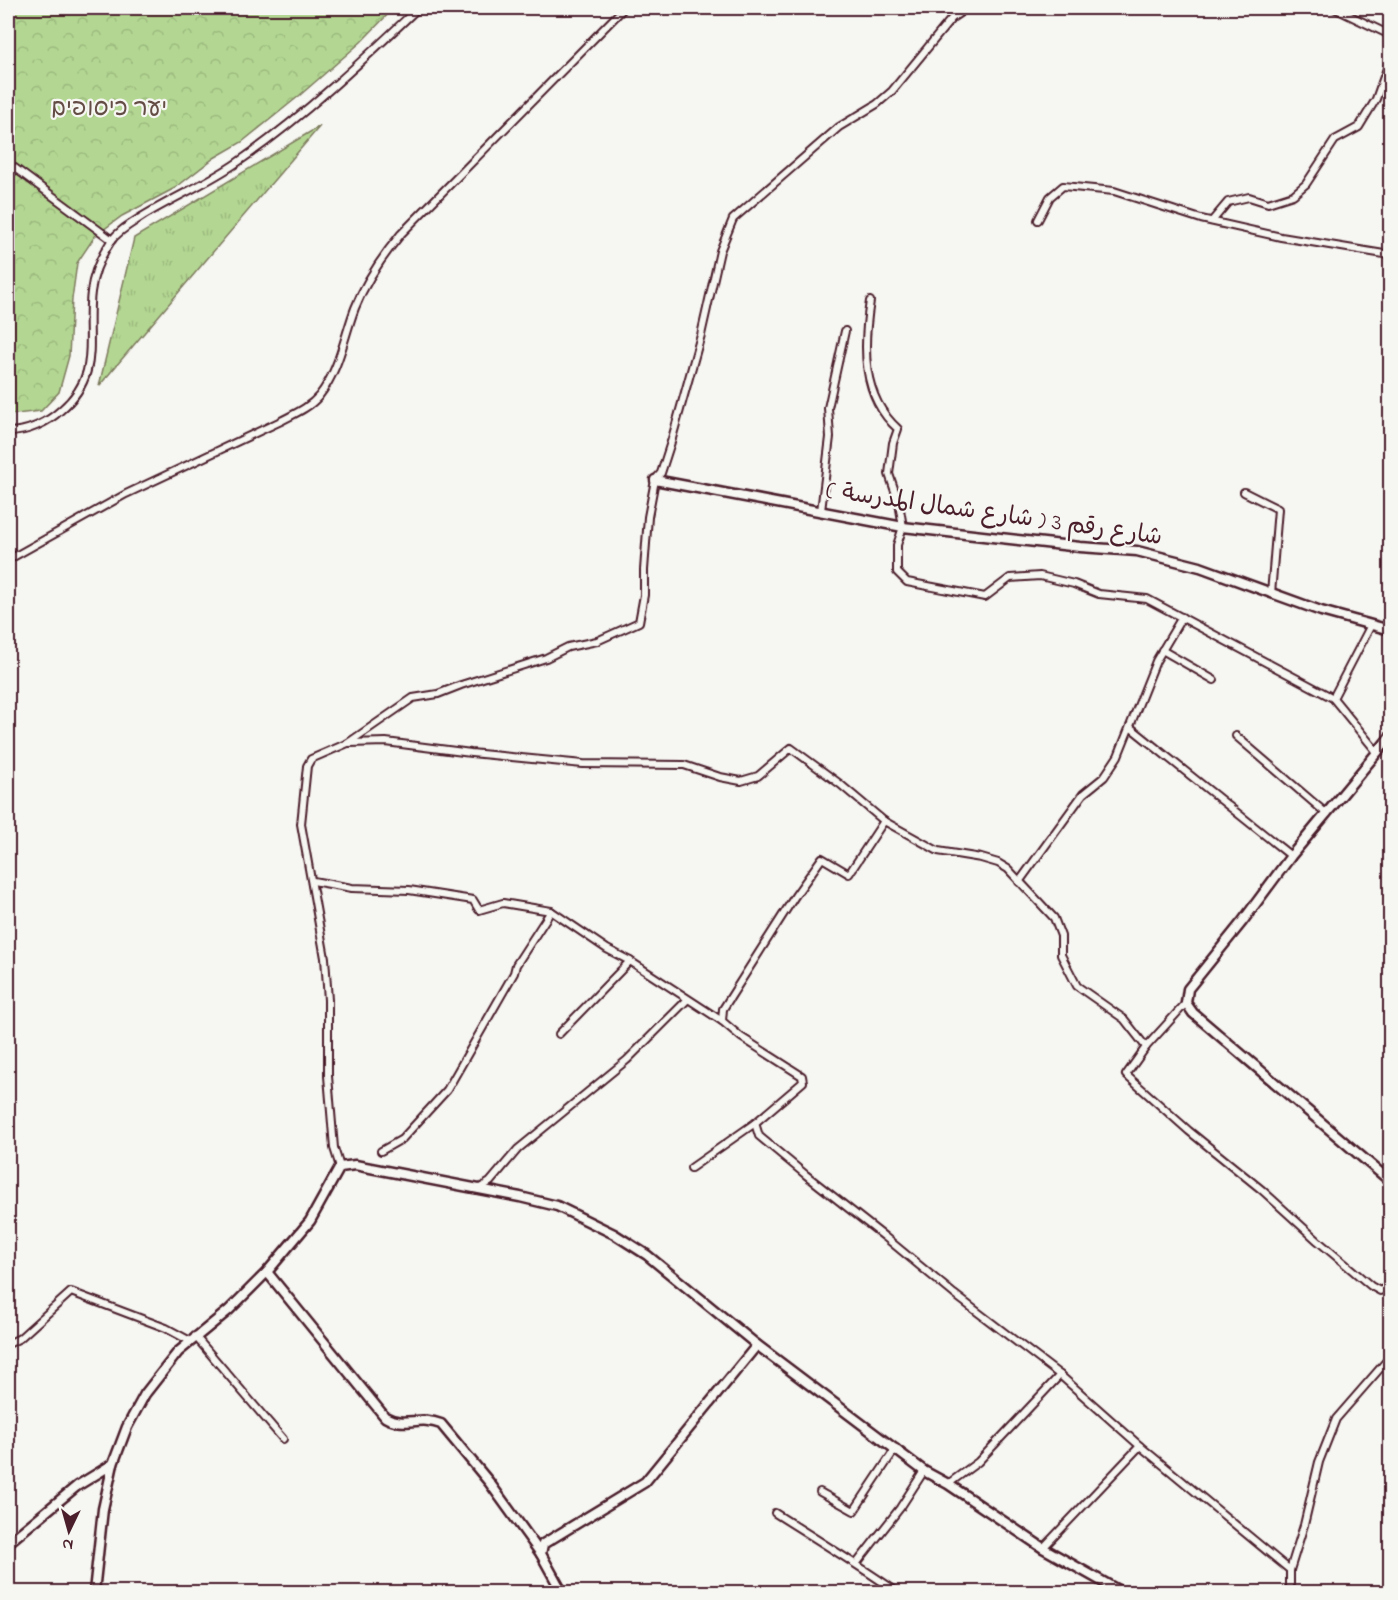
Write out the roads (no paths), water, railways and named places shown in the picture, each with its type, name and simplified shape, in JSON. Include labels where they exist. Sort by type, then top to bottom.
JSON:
[{"type":"street","points":[[8,432],[29,428],[56,415],[76,395],[85,380],[91,350],[91,291],[99,262],[121,230],[237,163],[286,126],[418,8]]},
{"type":"street","points":[[8,560],[126,494],[281,421],[305,408],[318,397],[331,377],[355,307],[381,258],[400,234],[624,8]]},
{"type":"street","points":[[97,1591],[103,1509],[112,1464],[127,1427],[145,1394],[171,1361],[193,1339],[229,1310],[267,1272],[310,1221],[340,1167],[332,1127],[328,1076],[326,969],[302,824],[307,766],[311,759],[348,743],[413,698],[438,694],[546,658],[568,647],[597,641],[639,622],[644,595],[648,516],[655,480],[661,473],[671,442],[720,251],[732,219],[839,127],[877,104],[892,91],[952,18],[967,8]]},
{"type":"street","points":[[1334,8],[1390,35]]},
{"type":"street","points":[[1212,221],[1228,202],[1249,197],[1268,203],[1293,195],[1306,184],[1335,140],[1359,127],[1376,99],[1390,60]]},
{"type":"street","points":[[8,163],[112,240]]},
{"type":"street","points":[[1038,220],[1050,196],[1063,186],[1114,191],[1212,221],[1281,237],[1390,255]]},
{"type":"street","points":[[870,301],[866,330],[867,372],[880,407],[898,429],[889,474],[899,503],[903,527],[897,545],[897,572],[907,582],[985,597],[1010,578],[1040,576],[1074,584],[1099,594],[1148,599],[1333,698],[1377,752]]},
{"type":"street","points":[[821,511],[830,437],[828,408],[845,331]]},
{"type":"street","name":"شارع رقم 3 ( شارع شمال المدرسة )","points":[[655,480],[903,527],[1080,547],[1137,551],[1200,567],[1321,611],[1390,630]]},
{"type":"street","points":[[1244,492],[1278,509],[1270,594]]},
{"type":"street","points":[[1019,882],[1083,794],[1104,777],[1118,756],[1162,650],[1182,617]]},
{"type":"street","points":[[1333,698],[1371,625]]},
{"type":"street","points":[[1162,650],[1214,680]]},
{"type":"street","points":[[1130,727],[1291,856]]},
{"type":"street","points":[[1236,736],[1327,814]]},
{"type":"street","points":[[1390,737],[1291,856],[1188,989],[1186,1003],[1146,1047],[1126,1075],[1371,1286],[1380,1291],[1390,1285]]},
{"type":"street","points":[[348,743],[386,742],[583,764],[684,765],[720,777],[741,781],[758,776],[791,748],[840,784],[884,821],[938,851],[981,858],[1008,869],[1054,918],[1061,936],[1061,955],[1077,986],[1124,1019],[1146,1047]]},
{"type":"street","points":[[722,1021],[723,1010],[729,1000],[784,912],[822,858],[849,874],[884,821]]},
{"type":"street","points":[[313,881],[352,888],[409,890],[472,900],[479,910],[503,903],[551,911],[607,950],[630,961],[722,1021],[741,1037],[802,1076],[803,1082],[755,1123],[691,1168]]},
{"type":"street","points":[[381,1151],[402,1139],[447,1090],[514,973],[516,965],[551,911]]},
{"type":"street","points":[[559,1034],[630,961]]},
{"type":"street","points":[[478,1189],[490,1182],[518,1149],[627,1060],[687,1000]]},
{"type":"street","points":[[1186,1003],[1193,1013],[1390,1181]]},
{"type":"street","points":[[755,1123],[759,1136],[954,1294],[1060,1375],[1140,1446],[1290,1570]]},
{"type":"street","points":[[340,1167],[355,1165],[557,1206],[614,1234],[647,1255],[757,1346],[924,1471],[948,1484],[1043,1548],[1121,1593]]},
{"type":"street","points":[[267,1272],[385,1417],[395,1423],[430,1419],[441,1424],[489,1482],[541,1554],[562,1593]]},
{"type":"street","points":[[8,1344],[20,1338],[71,1292],[193,1339],[283,1438]]},
{"type":"street","points":[[541,1554],[543,1544],[645,1482],[757,1346]]},
{"type":"street","points":[[1290,1593],[1290,1570],[1304,1525],[1319,1462],[1336,1419],[1390,1357]]},
{"type":"street","points":[[948,1484],[978,1462],[1060,1375]]},
{"type":"street","points":[[1043,1548],[1140,1446]]},
{"type":"street","points":[[820,1492],[854,1511],[896,1448]]},
{"type":"street","points":[[8,1543],[77,1486],[112,1464]]},
{"type":"street","points":[[857,1563],[900,1508],[924,1471]]},
{"type":"street","points":[[775,1513],[857,1563],[897,1593]]},
{"type":"park label","name":"יער כיסופים","points":[[109,109]]}]
